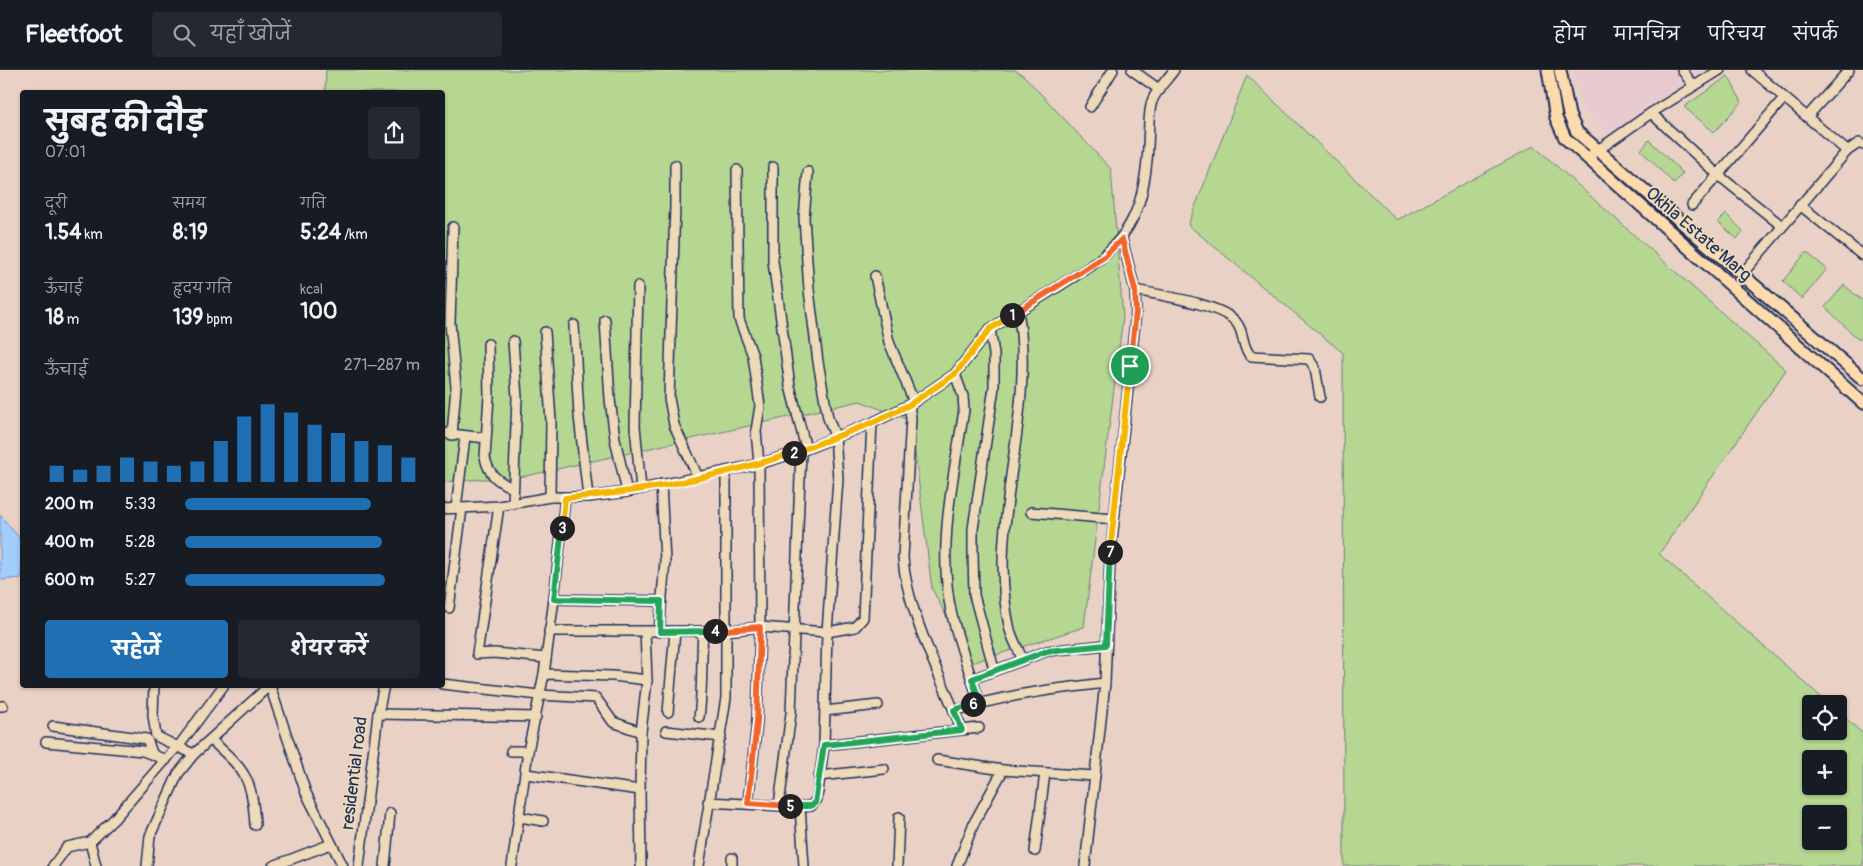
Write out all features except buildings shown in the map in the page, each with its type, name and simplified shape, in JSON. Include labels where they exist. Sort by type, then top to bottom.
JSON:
[{"type":"main road","name":"Okhla Estate Marg","points":[[1548,70],[1556,118],[1565,138],[1863,402]]},
{"type":"main road","name":"Okhla Estate Marg","points":[[1560,70],[1569,115],[1577,132],[1863,379]]},
{"type":"street","points":[[1090,107],[1113,70]]},
{"type":"street","points":[[1132,70],[1160,90]]},
{"type":"street","points":[[445,509],[499,506],[550,497],[588,497],[627,492],[759,464],[804,450],[835,436],[872,423],[911,404],[955,374],[990,329],[1104,257],[1122,239],[1135,218],[1146,179],[1151,103],[1174,70]]},
{"type":"street","points":[[1682,70],[1693,85]]},
{"type":"street","points":[[1588,157],[1650,113],[1720,70]]},
{"type":"street","points":[[1752,70],[1847,151]]},
{"type":"street","points":[[1807,117],[1849,70]]},
{"type":"street","points":[[1692,205],[1784,98]]},
{"type":"street","points":[[1650,113],[1717,174],[1782,226]]},
{"type":"street","points":[[1742,274],[1847,151],[1859,142],[1863,145]]},
{"type":"street","points":[[674,165],[676,206],[669,398],[674,425],[698,477]]},
{"type":"street","points":[[773,167],[774,271],[790,386],[804,450],[793,629],[791,712],[778,805]]},
{"type":"street","points":[[738,170],[739,319],[753,356],[760,406],[756,440],[759,464],[760,627],[757,722],[748,803]]},
{"type":"street","points":[[708,802],[800,807],[815,803],[824,745],[827,632],[838,479],[835,436],[828,418],[818,362],[809,290],[804,218],[808,172]]},
{"type":"street","points":[[1800,205],[1863,256]]},
{"type":"street","points":[[452,436],[456,388],[450,323],[453,227]]},
{"type":"street","points":[[1085,866],[1105,683],[1110,559],[1136,312],[1135,290],[1122,239]]},
{"type":"street","points":[[875,276],[889,342],[911,404],[903,556],[904,574],[914,609],[962,730]]},
{"type":"street","points":[[638,286],[635,426],[641,489]]},
{"type":"street","points":[[1135,290],[1190,302],[1232,317],[1241,329],[1244,346],[1251,356],[1309,359],[1315,368],[1320,397]]},
{"type":"street","points":[[1018,311],[1021,332],[1022,375],[1009,494],[1004,574],[1011,631],[1022,658]]},
{"type":"street","points":[[606,320],[610,399],[615,439],[627,492]]},
{"type":"street","points":[[574,325],[579,416],[588,497]]},
{"type":"street","points":[[990,329],[994,354],[994,388],[973,529],[973,554],[974,595],[994,669]]},
{"type":"street","points":[[545,332],[551,420],[550,497]]},
{"type":"street","points":[[513,341],[517,398],[513,504]]},
{"type":"street","points":[[488,344],[489,396],[485,457],[489,471],[501,483],[513,488]]},
{"type":"street","points":[[955,374],[963,396],[964,410],[949,506],[946,574],[951,612],[980,702]]},
{"type":"street","points":[[548,632],[725,631],[760,627],[827,632],[855,627],[863,618],[872,423]]},
{"type":"street","points":[[445,434],[486,438]]},
{"type":"street","points":[[449,608],[465,437]]},
{"type":"street","points":[[699,866],[726,698],[726,471]]},
{"type":"street","points":[[660,632],[665,561],[661,484]]},
{"type":"street","points":[[512,866],[528,751],[544,674],[565,498]]},
{"type":"street","points":[[499,506],[477,654],[494,653],[546,658]]},
{"type":"street","points":[[1031,512],[1114,519]]},
{"type":"street","points":[[554,599],[661,601]]},
{"type":"street","points":[[641,866],[641,732],[647,680],[645,631]]},
{"type":"street","points":[[699,717],[703,686],[701,656],[703,631]]},
{"type":"street","points":[[668,712],[675,632]]},
{"type":"street","points":[[972,679],[1022,658],[1047,651],[1106,645]]},
{"type":"street","points":[[544,674],[613,676],[647,680]]},
{"type":"street","points":[[954,710],[980,702],[1029,692],[1105,683]]},
{"type":"street","points":[[445,684],[539,695],[596,698],[613,722],[641,732]]},
{"type":"street","points":[[154,688],[153,715],[156,736],[194,754]]},
{"type":"street","points":[[53,866],[67,847],[90,842],[114,819],[178,747],[222,688]]},
{"type":"street","points":[[147,866],[150,836],[178,774],[194,754],[212,740],[267,688]]},
{"type":"street","points":[[271,688],[306,793],[342,866]]},
{"type":"street","name":"residential road","points":[[359,866],[378,714],[383,688]]},
{"type":"street","points":[[826,711],[878,705]]},
{"type":"street","points":[[378,714],[536,717]]},
{"type":"street","points":[[53,726],[147,739],[152,753]]},
{"type":"street","points":[[824,745],[980,728]]},
{"type":"street","points":[[666,731],[721,737]]},
{"type":"street","points":[[212,740],[238,764],[247,777],[253,795],[255,825]]},
{"type":"street","points":[[46,742],[152,753],[166,760]]},
{"type":"street","points":[[511,751],[528,751]]},
{"type":"street","points":[[937,760],[1004,770],[1095,776]]},
{"type":"street","points":[[819,776],[884,770]]},
{"type":"street","points":[[957,866],[974,823],[1004,770]]},
{"type":"street","points":[[1035,851],[1045,773]]},
{"type":"street","points":[[526,774],[640,790]]},
{"type":"street","points":[[800,807],[804,866]]},
{"type":"street","points":[[385,866],[390,813]]},
{"type":"street","points":[[897,866],[899,816]]},
{"type":"street","points":[[520,817],[543,821]]},
{"type":"street","points":[[90,842],[96,866]]},
{"type":"street","points":[[273,866],[331,844]]},
{"type":"shaded area","points":[[1600,70],[1705,70],[1608,134],[1583,110],[1572,72]]},
{"type":"green space","points":[[326,70],[1015,70],[1024,76],[1111,169],[1123,317],[1084,627],[971,663],[932,589],[911,421],[860,401],[526,476],[445,482],[445,90],[325,90]]},
{"type":"green space","points":[[1247,75],[1397,220],[1534,146],[1786,370],[1659,554],[1819,695],[1802,695],[1802,740],[1847,740],[1847,719],[1863,734],[1863,866],[1344,866],[1343,353],[1188,225]]},
{"type":"green space","points":[[1728,76],[1742,102],[1714,132],[1684,107]]},
{"type":"green space","points":[[1649,140],[1683,173],[1674,184],[1641,150]]},
{"type":"green space","points":[[1726,214],[1743,231],[1737,239],[1718,222]]},
{"type":"green space","points":[[1806,252],[1827,269],[1802,299],[1783,281]]},
{"type":"green space","points":[[1844,285],[1863,301],[1863,335],[1859,340],[1825,307]]},
{"type":"water","points":[[0,515],[20,539],[20,578],[0,580]]},
{"type":"route","points":[[1122,239],[1135,290],[1136,312],[1130,366],[1110,559],[1106,645],[1047,651],[1022,658],[972,679],[980,702],[954,710],[962,730],[824,745],[817,799],[810,806],[748,803],[757,722],[760,627],[725,631],[660,632],[661,601],[554,599],[565,498],[627,492],[759,464],[801,451],[872,423],[909,405],[955,374],[976,344],[990,329],[1088,268],[1104,257],[1122,239]]}]
